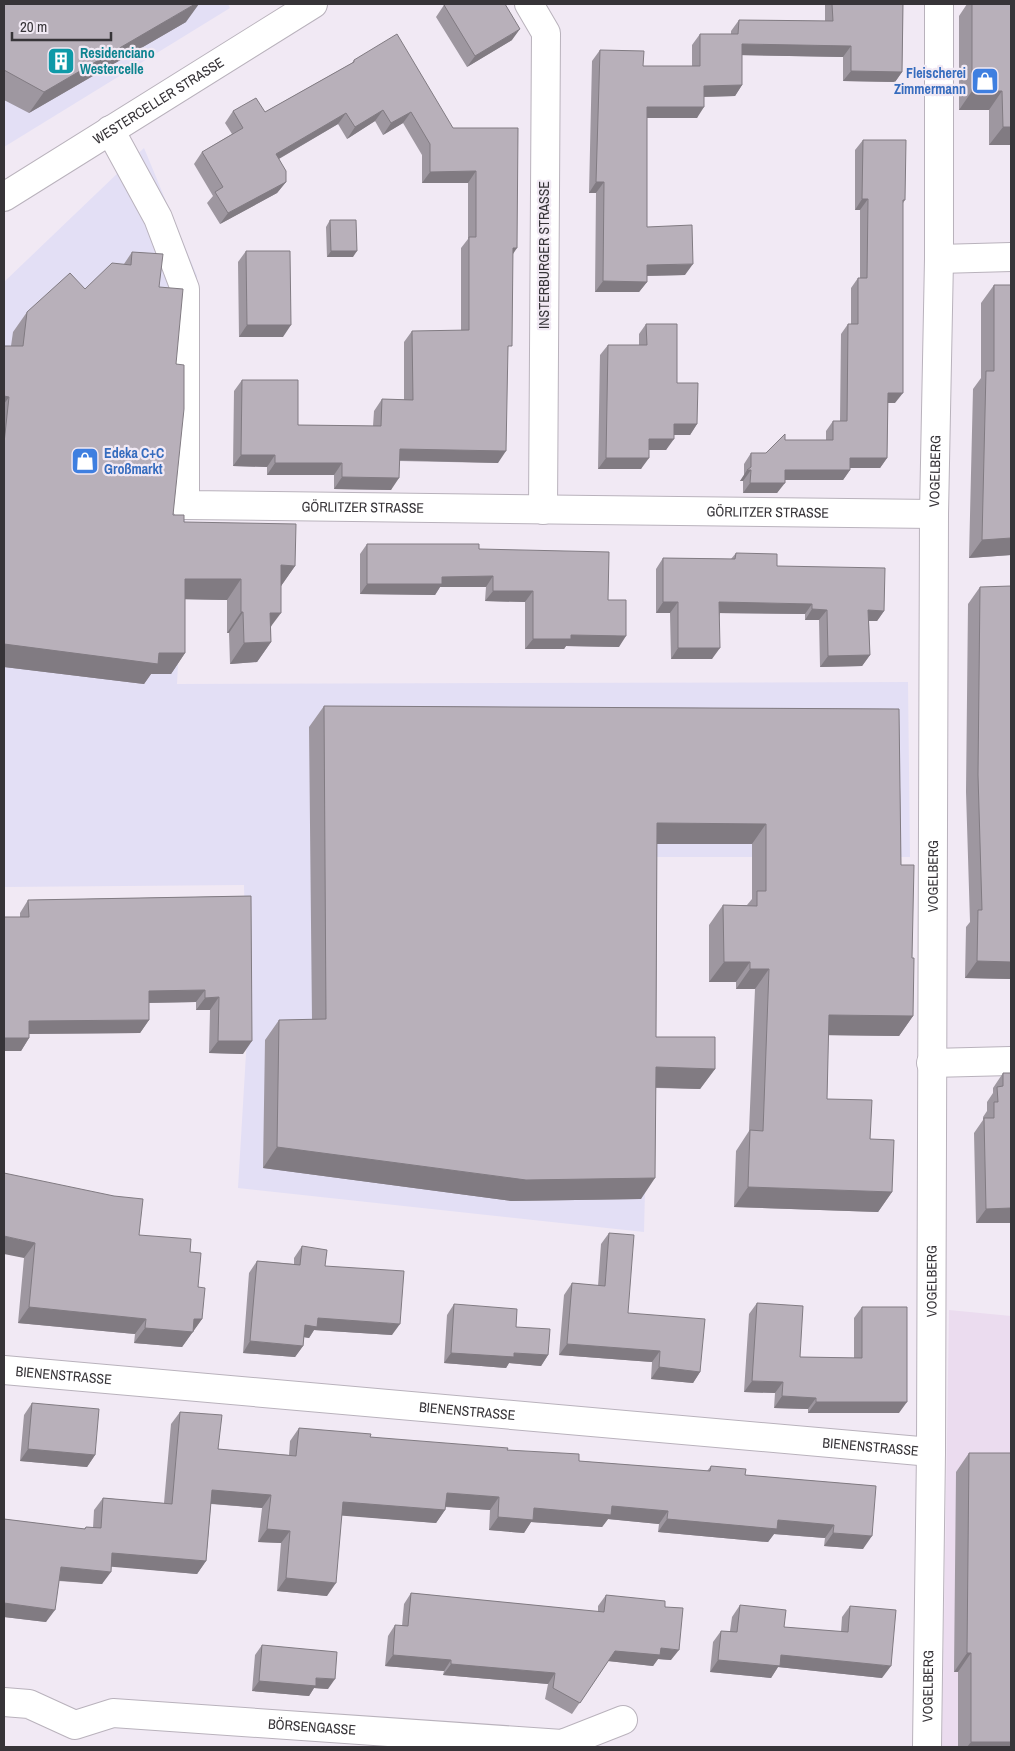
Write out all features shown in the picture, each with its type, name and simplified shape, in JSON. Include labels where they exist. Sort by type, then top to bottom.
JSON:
[{"type":"street","name":"WESTERCELLER STRASSE","points":[[4,197],[313,4]]},
{"type":"street","name":"INSTERBURGER STRASSE","points":[[530,4],[546,33],[543,510]]},
{"type":"street","name":"VOGELBERG","points":[[927,1747],[931,1452],[934,514],[939,259],[939,4]]},
{"type":"street","name":"GÖRLITZER STRASSE","points":[[110,130],[158,218],[185,289],[185,505],[934,514]]},
{"type":"street","points":[[939,259],[1011,257]]},
{"type":"street","points":[[931,1063],[1011,1061]]},
{"type":"street","name":"BIENENSTRASSE","points":[[4,1370],[931,1452]]},
{"type":"street","name":"BÖRSENGASSE","points":[[4,1702],[29,1704],[78,1736],[113,1712],[562,1744],[623,1720]]},
{"type":"shaded area","name":"Residenciano Westercelle","points":[[4,4],[228,4],[230,8],[4,147]]},
{"type":"shaded area","points":[[144,148],[197,276],[177,684],[908,682],[910,857],[653,857],[644,1232],[238,1188],[247,1037],[244,885],[4,887],[4,282]]},
{"type":"shaded area","points":[[949,1310],[1011,1316],[1011,1747],[942,1747]]},
{"type":"building","name":"Residenciano Westercelle","points":[[4,4],[195,4],[44,92],[4,70]]},
{"type":"building","points":[[505,4],[520,29],[475,56],[444,5]]},
{"type":"building","points":[[832,4],[903,4],[902,72],[851,71],[851,46],[742,44],[742,85],[704,86],[704,107],[647,107],[647,227],[692,225],[693,264],[647,265],[647,282],[603,281],[604,182],[596,182],[600,50],[644,51],[643,66],[700,66],[700,34],[738,34],[739,20],[833,21]]},
{"type":"building","name":"Fleischerei Zimmermann","points":[[972,4],[1011,4],[1011,127],[1003,127],[1002,91],[972,91]]},
{"type":"building","points":[[397,34],[453,128],[518,128],[517,248],[513,248],[512,346],[508,346],[506,451],[400,449],[399,478],[342,477],[342,463],[275,463],[275,455],[241,455],[242,380],[298,380],[298,425],[381,426],[382,399],[413,400],[412,331],[469,330],[469,237],[476,237],[476,171],[430,172],[430,144],[411,112],[391,123],[383,110],[355,127],[346,113],[276,154],[286,171],[286,182],[228,213],[215,192],[223,187],[202,152],[243,128],[233,111],[256,98],[265,112],[354,62],[354,60]]},
{"type":"building","points":[[863,140],[906,140],[905,200],[903,200],[903,393],[888,393],[887,458],[850,458],[850,470],[785,470],[785,483],[750,483],[751,470],[747,470],[751,467],[751,453],[766,453],[785,434],[785,440],[833,440],[833,421],[847,421],[848,324],[858,324],[858,278],[867,278],[868,199],[862,199]]},
{"type":"building","points":[[330,220],[356,220],[357,251],[331,251]]},
{"type":"building","points":[[246,251],[290,251],[291,325],[247,325]]},
{"type":"building","name":"Edeka C+C Großmarkt","points":[[132,252],[163,254],[159,287],[183,289],[176,364],[184,365],[184,409],[173,515],[184,515],[184,522],[296,524],[295,566],[281,565],[281,613],[270,613],[271,642],[244,643],[243,612],[241,612],[241,579],[185,579],[185,653],[159,653],[158,664],[4,644],[4,443],[9,397],[4,396],[4,346],[23,346],[27,312],[70,273],[85,289],[112,263],[131,265]]},
{"type":"building","points":[[994,285],[1011,285],[1011,538],[982,540],[986,371],[994,371]]},
{"type":"building","points":[[646,324],[677,324],[677,383],[698,383],[697,424],[674,424],[674,439],[649,439],[649,458],[606,458],[608,345],[647,345]]},
{"type":"building","points":[[367,544],[479,544],[479,549],[609,552],[608,600],[626,600],[626,636],[571,635],[571,639],[533,639],[533,591],[493,591],[493,576],[442,577],[442,584],[367,584]]},
{"type":"building","points":[[736,553],[777,554],[777,566],[885,568],[884,611],[868,610],[870,655],[828,656],[827,610],[812,609],[812,604],[719,602],[720,648],[678,648],[678,602],[663,602],[663,558],[735,559]]},
{"type":"building","points":[[1011,586],[1011,962],[977,961],[978,910],[982,910],[978,775],[980,587]]},
{"type":"building","points":[[324,706],[899,709],[901,865],[914,865],[913,1016],[829,1015],[827,1099],[872,1100],[870,1139],[894,1140],[892,1192],[748,1187],[750,1130],[763,1131],[769,969],[750,969],[750,962],[724,962],[723,905],[757,906],[757,891],[766,891],[766,824],[657,823],[656,1037],[715,1037],[715,1069],[656,1067],[655,1178],[526,1180],[277,1147],[279,1020],[326,1019]]},
{"type":"building","points":[[251,896],[252,1041],[218,1041],[219,997],[205,998],[205,990],[149,991],[149,1020],[29,1021],[29,1038],[4,1038],[4,917],[29,917],[28,900]]},
{"type":"building","points":[[1003,1073],[1011,1073],[1011,1208],[986,1209],[984,1118],[994,1118],[994,1102],[998,1102],[997,1087],[1003,1086]]},
{"type":"building","points":[[4,1173],[114,1196],[143,1199],[139,1235],[191,1239],[190,1252],[201,1253],[198,1287],[205,1288],[202,1319],[194,1319],[193,1332],[145,1328],[146,1319],[29,1307],[35,1243],[4,1236]]},
{"type":"building","points":[[609,1233],[634,1235],[628,1313],[705,1319],[700,1372],[659,1367],[660,1351],[567,1344],[572,1283],[605,1286]]},
{"type":"building","points":[[302,1246],[327,1250],[325,1266],[404,1271],[400,1324],[318,1318],[317,1327],[305,1325],[303,1346],[250,1341],[257,1261],[300,1265]]},
{"type":"building","points":[[757,1303],[803,1306],[800,1357],[862,1358],[862,1307],[907,1307],[907,1402],[816,1402],[816,1398],[782,1396],[783,1382],[752,1381]]},
{"type":"building","points":[[454,1304],[517,1309],[516,1327],[550,1329],[548,1355],[514,1353],[514,1357],[451,1353]]},
{"type":"building","points":[[32,1403],[99,1409],[95,1455],[28,1449]]},
{"type":"building","points":[[180,1412],[222,1415],[218,1449],[296,1456],[299,1428],[371,1434],[370,1437],[508,1448],[507,1450],[579,1454],[579,1461],[710,1471],[711,1466],[746,1469],[745,1475],[876,1486],[872,1536],[833,1533],[834,1525],[778,1520],[777,1529],[667,1519],[668,1511],[612,1506],[611,1515],[534,1508],[533,1520],[498,1517],[499,1497],[447,1493],[445,1510],[343,1502],[336,1583],[286,1578],[290,1531],[267,1529],[271,1495],[212,1490],[206,1561],[112,1553],[111,1572],[61,1567],[55,1610],[4,1603],[4,1519],[85,1529],[86,1527],[101,1528],[103,1498],[172,1504]]},
{"type":"building","points":[[969,1453],[1011,1453],[1011,1742],[971,1742],[971,1653],[967,1653]]},
{"type":"building","points":[[411,1593],[604,1612],[606,1595],[665,1601],[665,1607],[683,1608],[679,1650],[661,1648],[660,1655],[615,1651],[580,1703],[553,1688],[555,1673],[451,1664],[451,1660],[393,1655],[395,1625],[408,1626]]},
{"type":"building","points":[[740,1605],[786,1610],[784,1627],[848,1632],[850,1606],[896,1610],[891,1666],[781,1655],[780,1666],[718,1660],[721,1631],[737,1632]]},
{"type":"building","points":[[262,1645],[337,1652],[335,1679],[316,1678],[316,1686],[259,1681]]},
{"type":"place","name":"Residenciano Westercelle","points":[[61,61]]},
{"type":"place","name":"Fleischerei Zimmermann","points":[[985,81]]},
{"type":"place","name":"Edeka C+C Großmarkt","points":[[85,461]]}]
